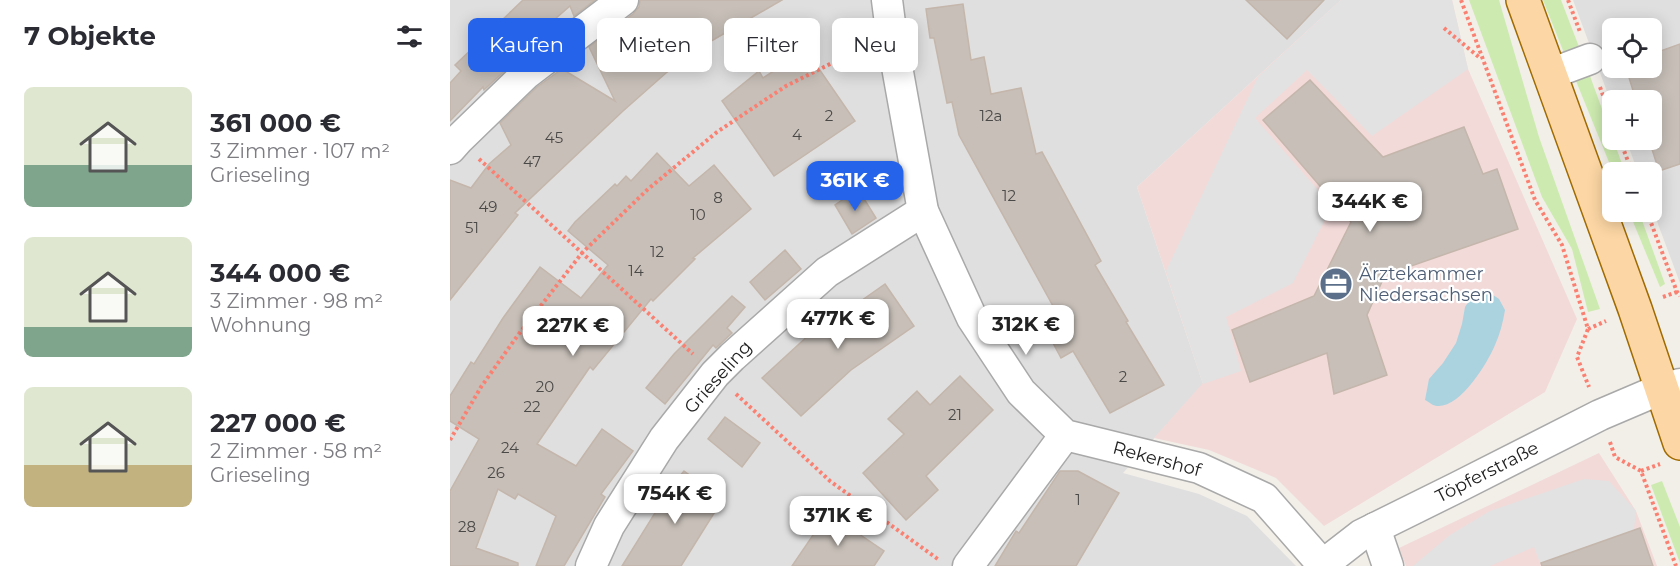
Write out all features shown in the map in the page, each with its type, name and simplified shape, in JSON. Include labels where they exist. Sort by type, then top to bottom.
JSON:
[{"type":"main road","points":[[1523,0],[1635,309],[1670,386],[1680,443]]},
{"type":"street","points":[[454,145],[526,74],[623,0]]},
{"type":"street","points":[[887,0],[889,18]]},
{"type":"street","points":[[1550,74],[1590,59]]},
{"type":"street","points":[[898,72],[923,211],[972,318],[1021,392],[1065,435],[968,566]]},
{"type":"street","name":"Grieseling","points":[[591,566],[609,526],[664,439],[715,374],[827,272],[923,211]]},
{"type":"street","name":"Töpferstraße","points":[[1322,565],[1361,535],[1600,415],[1670,386]]},
{"type":"street","name":"Rekershof","points":[[1065,435],[1199,468],[1263,498],[1322,565]]},
{"type":"street","points":[[1375,528],[1388,566]]},
{"type":"path","points":[[1461,0],[1535,200],[1562,245],[1588,329],[1577,357]]},
{"type":"path","points":[[1444,28],[1482,60]]},
{"type":"path","points":[[450,440],[499,361],[582,253],[647,190],[717,132],[786,86],[832,62]]},
{"type":"path","points":[[454,145],[582,253],[830,481],[946,566]]},
{"type":"path","points":[[1651,222],[1680,296]]},
{"type":"path","points":[[1615,457],[1641,471],[1676,566]]},
{"type":"shaded area","points":[[450,0],[1341,0],[1137,187],[1203,384],[1123,473],[1199,494],[1247,516],[1296,566],[450,566]]},
{"type":"shaded area","points":[[1341,0],[1452,0],[1468,69],[1577,319],[1545,392],[1324,526],[1276,478],[1209,450],[1154,438],[1203,383],[1137,187]]},
{"type":"shaded area","points":[[1341,0],[1452,0],[1468,69],[1372,136],[1307,70],[1255,118],[1332,206],[1293,283],[1226,317],[1241,371],[1203,384],[1166,271],[1258,77]]},
{"type":"shaded area","points":[[1573,0],[1680,0],[1680,283],[1657,222],[1662,222],[1662,162],[1634,162],[1630,150],[1662,150],[1662,90],[1606,90]]},
{"type":"shaded area","points":[[1599,453],[1636,511],[1657,566],[1406,566],[1399,548]]},
{"type":"shaded area","points":[[1584,479],[1609,481],[1636,511],[1634,530],[1608,542],[1540,563],[1534,547],[1490,566],[1413,566],[1450,535],[1490,511]]},
{"type":"green space","points":[[1469,0],[1499,0],[1539,137],[1600,309],[1588,312],[1572,249],[1542,197]]},
{"type":"green space","points":[[1543,0],[1561,0],[1581,52],[1566,58]]},
{"type":"green space","points":[[1590,76],[1602,109],[1602,145],[1576,81]]},
{"type":"green space","points":[[1604,150],[1617,150],[1621,162],[1609,162]]},
{"type":"green space","points":[[1633,222],[1643,222],[1665,284],[1660,287]]},
{"type":"green space","points":[[1662,481],[1680,527],[1680,563],[1651,485]]},
{"type":"water","points":[[1487,291],[1499,299],[1505,310],[1495,345],[1486,363],[1463,393],[1446,405],[1434,405],[1425,400],[1429,379],[1456,343],[1465,307],[1473,295]]},
{"type":"building","points":[[523,0],[595,0],[574,16],[570,6],[556,18],[504,18]]},
{"type":"building","points":[[640,0],[782,0],[751,18],[724,18],[724,34],[712,41],[712,18],[628,18],[639,7]]},
{"type":"building","points":[[1246,0],[1324,0],[1287,39]]},
{"type":"building","points":[[963,4],[971,60],[984,57],[991,94],[1021,88],[1036,154],[1042,152],[1101,261],[1095,265],[1164,385],[1110,413],[1073,351],[1061,358],[1044,326],[1059,317],[959,135],[952,102],[947,103],[934,38],[930,38],[926,9]]},
{"type":"building","points":[[597,41],[597,64],[589,47]]},
{"type":"building","points":[[1680,44],[1680,164],[1662,170],[1662,162],[1656,162],[1652,150],[1662,150],[1662,90],[1633,90],[1629,78],[1662,78],[1662,50]]},
{"type":"building","points":[[468,53],[468,72],[503,72],[484,90],[483,87],[450,121],[450,83],[461,71],[455,65]]},
{"type":"building","points":[[820,70],[855,121],[774,176],[722,101],[758,72],[763,78],[772,72]]},
{"type":"building","points":[[558,72],[567,72],[615,101],[601,72],[667,72],[515,213],[518,215],[450,300],[450,180],[471,188],[489,164],[511,145],[500,123],[537,87]]},
{"type":"building","points":[[1310,80],[1383,157],[1464,127],[1483,174],[1497,169],[1518,229],[1385,275],[1367,315],[1387,375],[1334,394],[1327,353],[1250,382],[1232,330],[1314,296],[1351,222],[1263,120]]},
{"type":"building","points":[[657,153],[689,186],[714,165],[751,209],[693,258],[695,259],[653,301],[651,299],[593,370],[590,367],[537,444],[576,466],[602,429],[633,451],[601,494],[605,497],[564,566],[536,566],[556,516],[518,494],[515,499],[498,489],[476,548],[518,563],[518,566],[450,566],[450,491],[479,439],[450,421],[450,396],[471,362],[474,364],[503,318],[540,267],[581,298],[608,265],[568,231],[615,184],[617,186],[626,176],[631,181]]},
{"type":"building","points":[[858,189],[876,218],[852,234],[835,205]]},
{"type":"building","points":[[785,250],[801,269],[765,300],[750,282]]},
{"type":"building","points":[[885,284],[914,326],[851,370],[801,416],[762,378],[810,334],[811,336]]},
{"type":"building","points":[[732,296],[745,307],[727,328],[732,333],[716,348],[713,345],[665,404],[646,388],[674,354]]},
{"type":"building","points":[[960,376],[993,410],[926,476],[938,490],[906,520],[863,473],[904,434],[888,419],[917,391],[930,405]]},
{"type":"building","points":[[725,417],[760,443],[742,467],[708,439]]},
{"type":"building","points":[[684,471],[720,497],[712,508],[716,510],[681,566],[622,566],[673,484]]},
{"type":"building","points":[[1060,471],[1078,471],[1119,493],[1076,566],[995,566],[1016,531],[1019,533]]},
{"type":"building","points":[[828,513],[884,551],[874,566],[792,566]]},
{"type":"building","points":[[1640,528],[1653,566],[1542,566],[1541,563]]},
{"type":"place","name":"Ärztekammer Niedersachsen","points":[[1336,284]]}]
